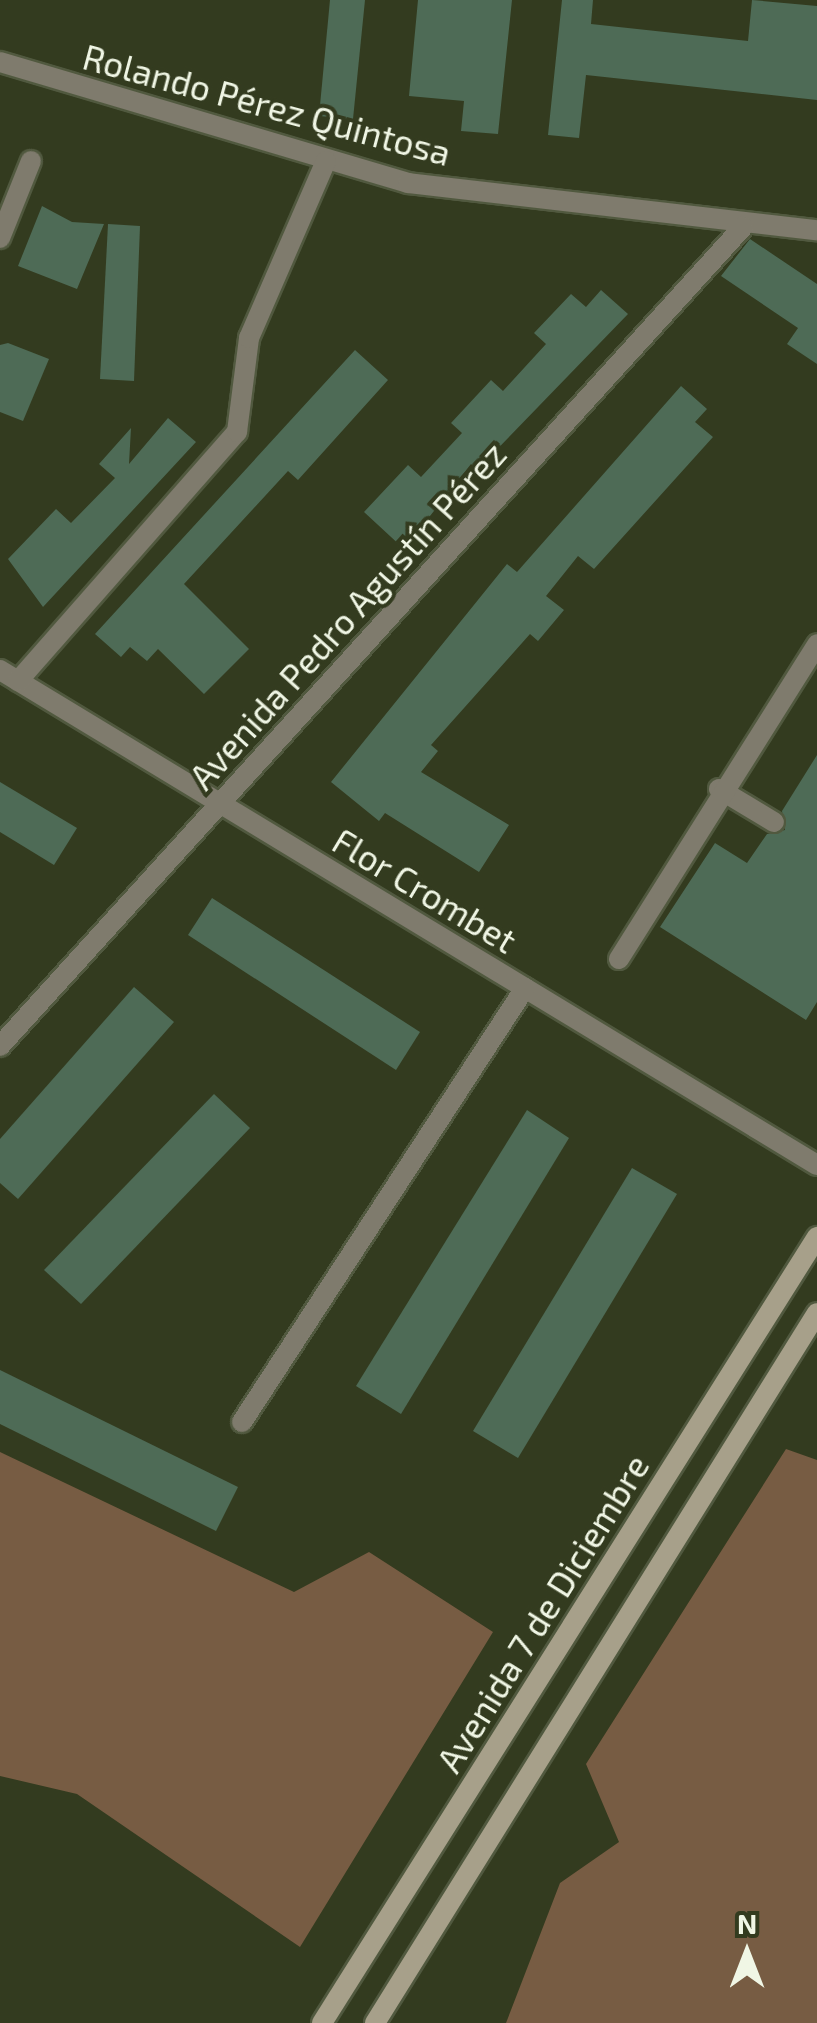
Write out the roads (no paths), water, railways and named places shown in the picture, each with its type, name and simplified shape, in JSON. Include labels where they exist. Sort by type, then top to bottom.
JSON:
[{"type":"main road","name":"Avenida 7 de Diciembre","points":[[322,2023],[817,1237]]},
{"type":"main road","points":[[375,2023],[817,1313]]},
{"type":"street","name":"Rolando Pérez Quintosa","points":[[0,62],[408,184],[742,227],[817,230]]},
{"type":"street","points":[[0,238],[31,160]]},
{"type":"street","points":[[9,676],[236,432],[250,338],[326,161]]},
{"type":"street","name":"Avenida Pedro Agustín Pérez","points":[[0,1046],[742,227]]},
{"type":"street","points":[[619,959],[719,789],[817,644]]},
{"type":"street","name":"Flor Crombet","points":[[9,676],[817,1165]]},
{"type":"street","points":[[719,789],[774,822]]},
{"type":"street","points":[[242,1422],[525,988]]}]
